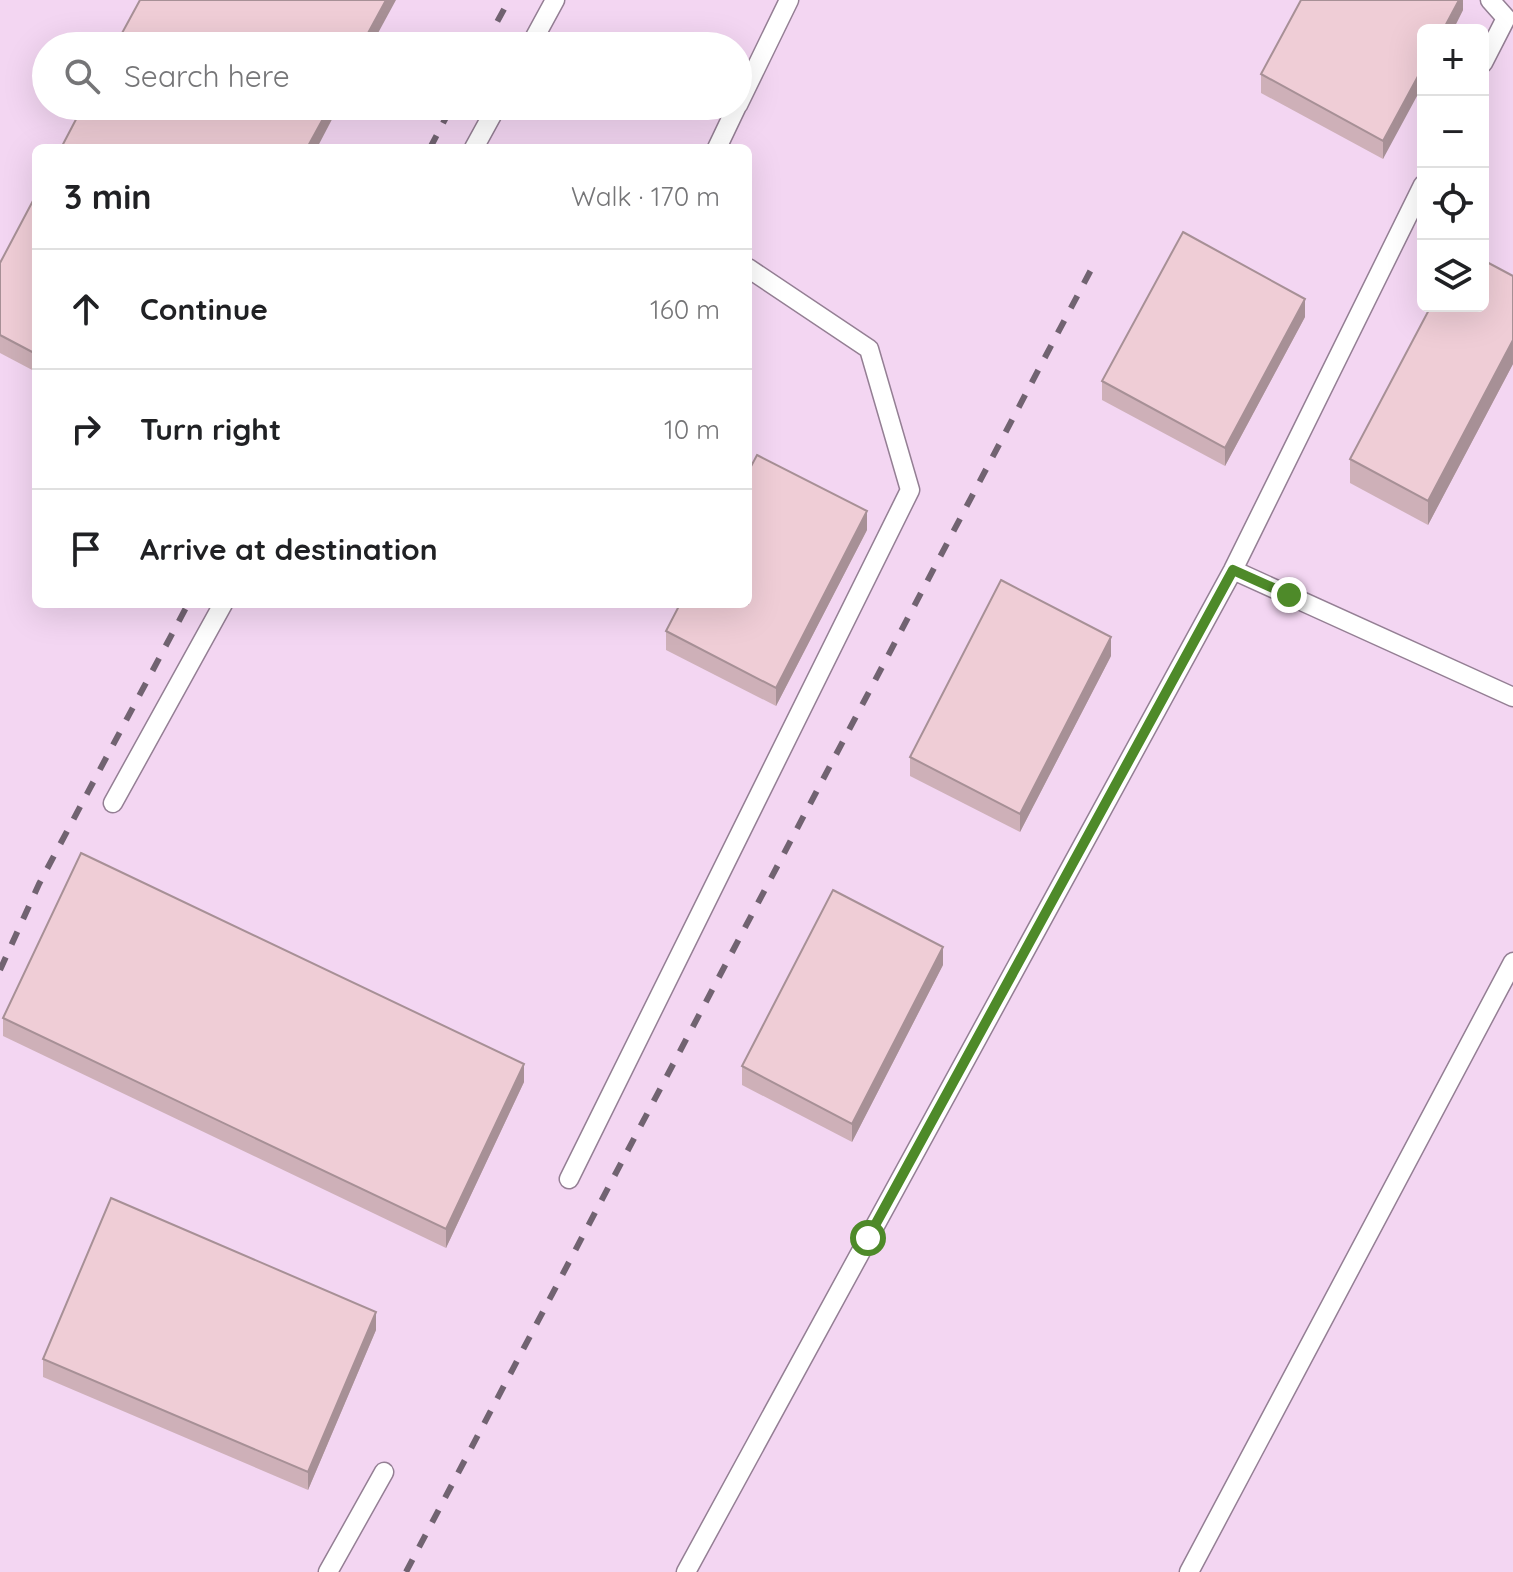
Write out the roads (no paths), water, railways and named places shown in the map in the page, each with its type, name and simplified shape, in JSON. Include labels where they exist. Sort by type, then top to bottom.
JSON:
[{"type":"lane","points":[[538,32],[555,0]]},
{"type":"lane","points":[[752,77],[789,0]]},
{"type":"lane","points":[[1489,51],[1506,18],[1490,0]]},
{"type":"lane","points":[[476,144],[489,120]]},
{"type":"lane","points":[[719,144],[731,120]]},
{"type":"lane","points":[[686,1572],[1233,570],[1417,197]]},
{"type":"lane","points":[[569,1179],[910,490],[869,349],[752,271]]},
{"type":"lane","points":[[1233,570],[1513,697]]},
{"type":"lane","points":[[113,803],[221,608]]},
{"type":"lane","points":[[1189,1572],[1513,962]]},
{"type":"lane","points":[[328,1572],[384,1472]]},
{"type":"railway","points":[[492,32],[509,0]]},
{"type":"railway","points":[[432,144],[445,120]]},
{"type":"railway","points":[[406,1572],[1093,266]]},
{"type":"railway","points":[[0,970],[39,884],[186,608]]}]
